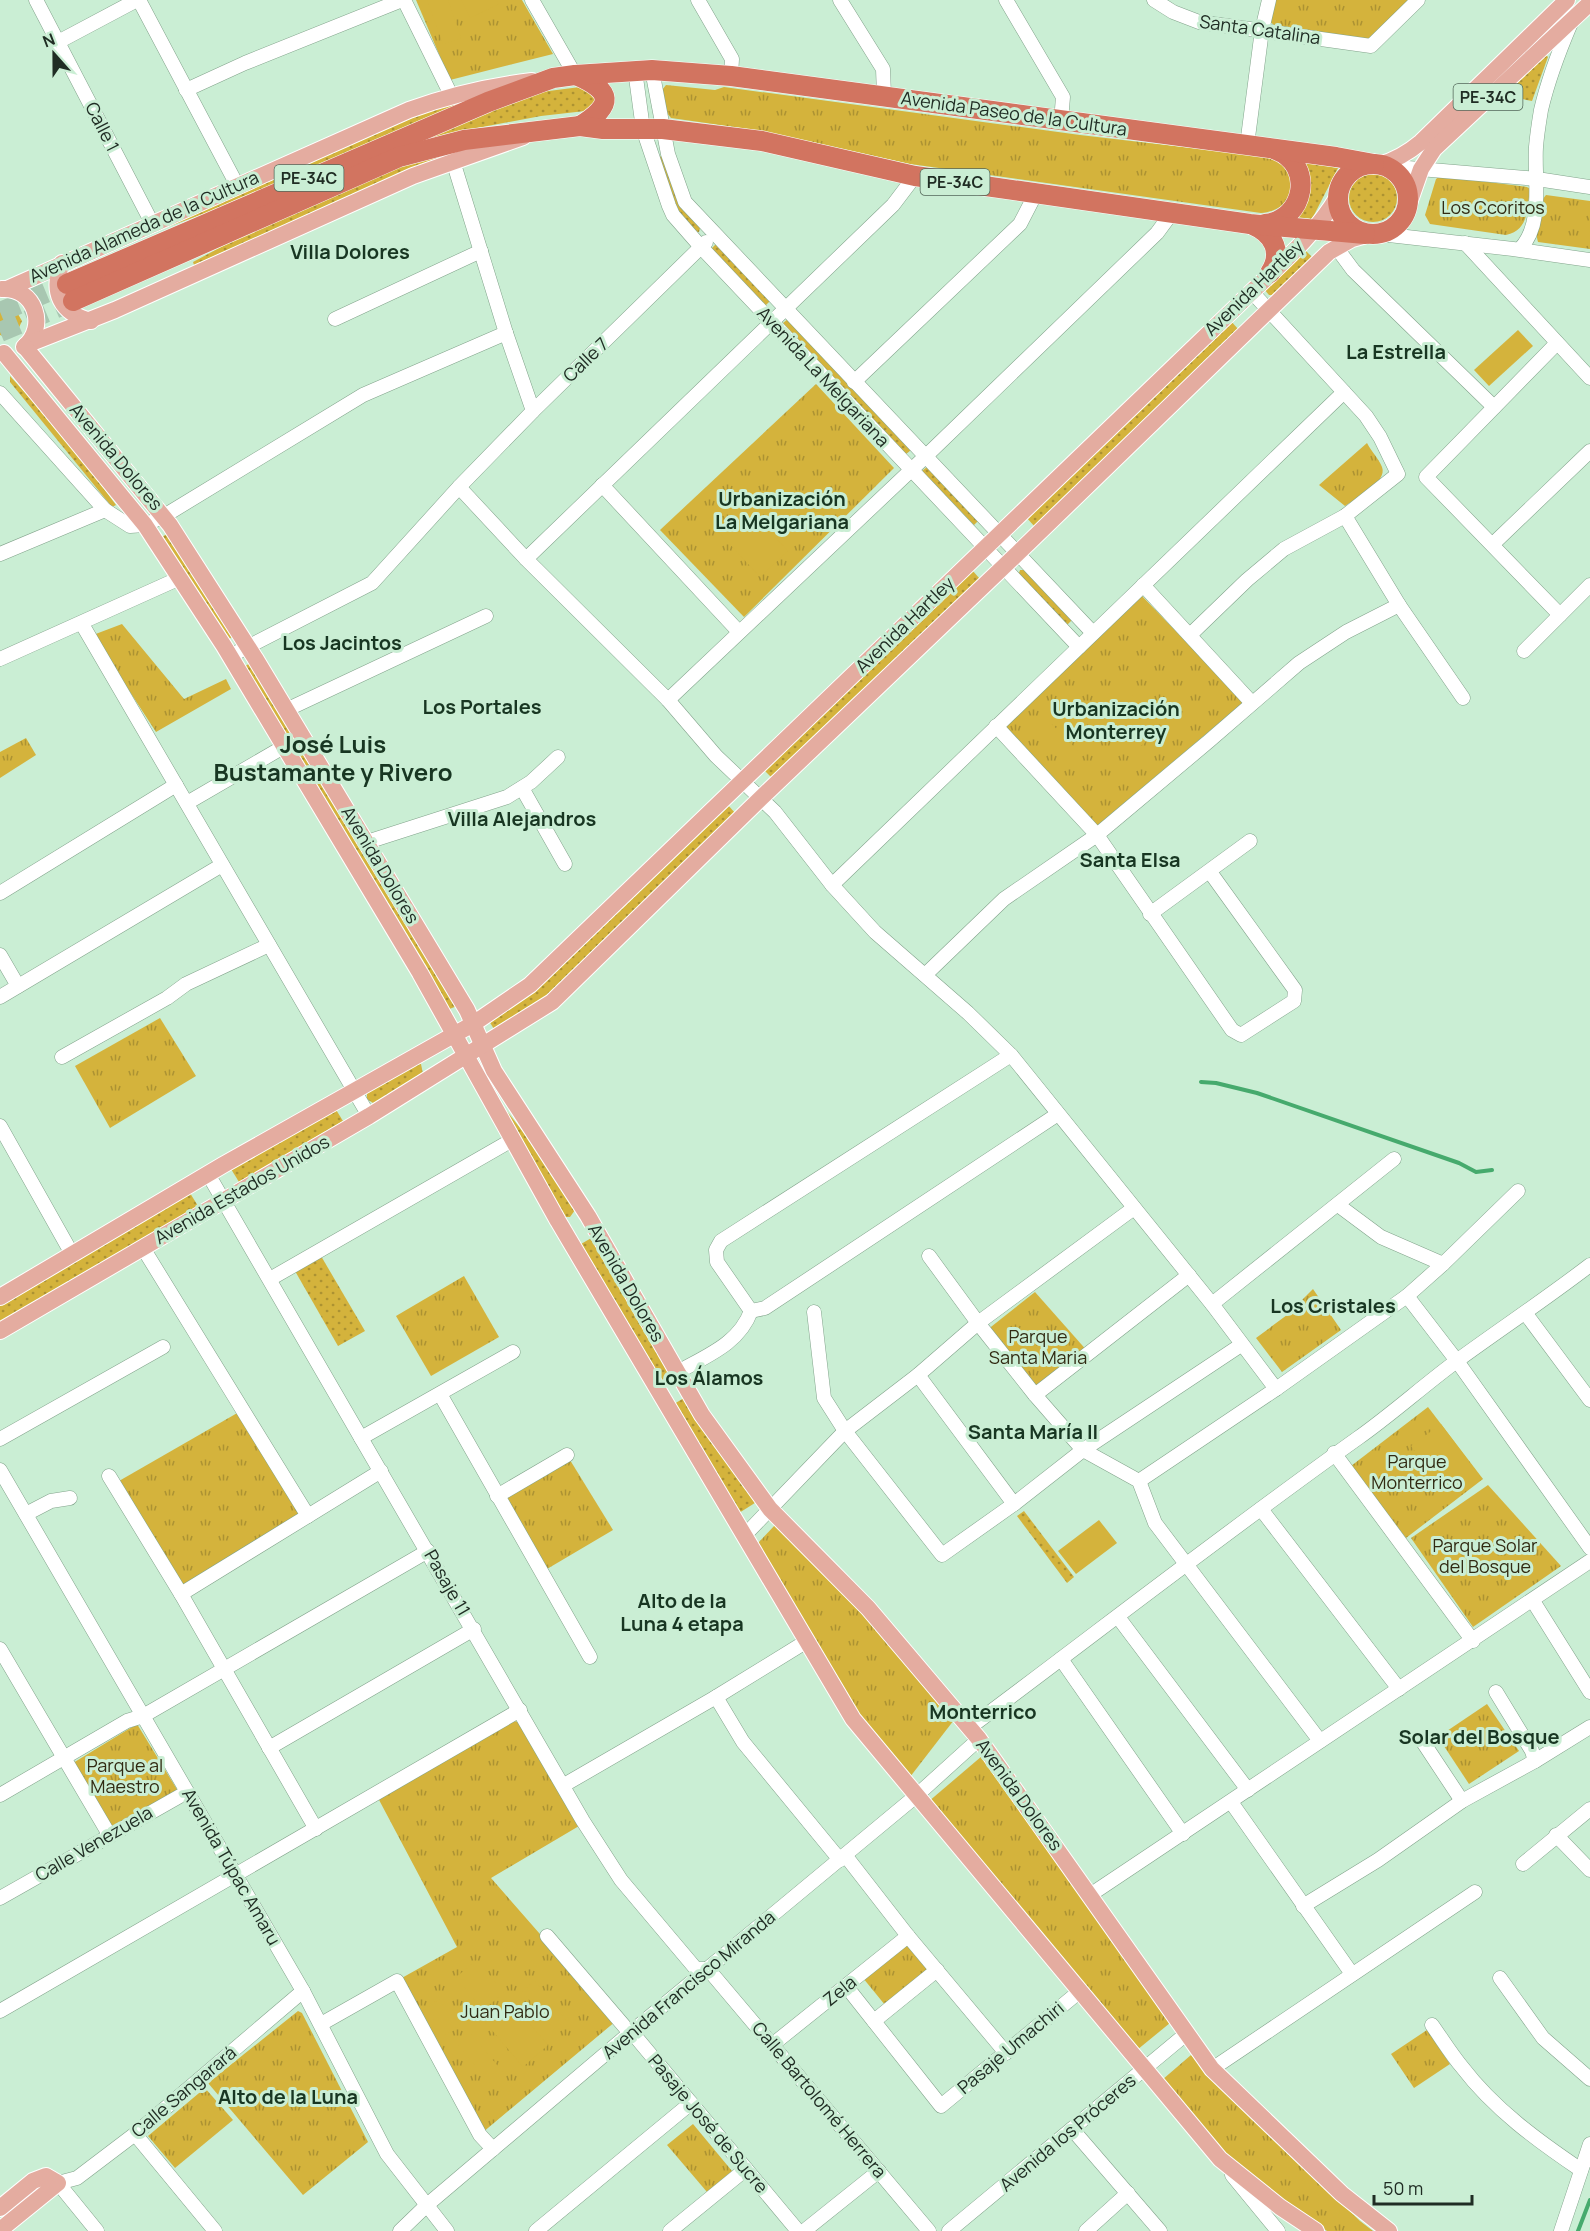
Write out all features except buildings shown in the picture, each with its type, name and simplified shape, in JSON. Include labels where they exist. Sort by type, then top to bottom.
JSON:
[{"type":"highway","name":"Avenida Alameda de la Cultura","points":[[644,70],[554,78],[443,121],[70,292],[399,157],[464,140],[541,130],[580,126],[653,129]]},
{"type":"highway","name":"Avenida Paseo de la Cultura","points":[[644,70],[731,76],[884,95],[1379,165]]},
{"type":"highway","points":[[575,75],[594,83],[604,94],[604,100],[597,116],[580,126]]},
{"type":"highway","name":"PE-34C","points":[[653,129],[762,141],[915,176],[1250,224],[1372,234],[1391,230],[1399,224],[1408,206]]},
{"type":"highway","points":[[1250,224],[1272,223],[1283,219],[1298,202],[1301,191],[1298,168],[1282,152],[1271,148]]},
{"type":"highway","points":[[1379,165],[1395,172],[1405,183],[1408,206]]},
{"type":"highway","name":"PE-34C","points":[[1338,196],[1341,184],[1348,175],[1358,168],[1379,165]]},
{"type":"highway","points":[[1338,196],[1339,208],[1344,219],[1354,229],[1372,234]]},
{"type":"highway","points":[[1250,224],[1270,236],[1276,247],[1277,256],[1269,273]]},
{"type":"main road","name":"PE-34C","points":[[1379,165],[1394,161],[1421,142],[1568,0]]},
{"type":"main road","name":"PE-34C","points":[[1408,206],[1421,169],[1434,149],[1590,3]]},
{"type":"main road","name":"Avenida Alameda de la Cultura","points":[[3,287],[409,110],[451,95],[483,87],[554,78]]},
{"type":"main road","name":"Avenida Alameda de la Cultura","points":[[2,354],[15,352],[91,321],[413,176],[541,130]]},
{"type":"main road","name":"Avenida Hartley","points":[[454,1035],[530,985],[1251,291],[1327,215],[1338,196]]},
{"type":"main road","name":"Avenida Hartley","points":[[483,1046],[552,1002],[1268,311],[1336,248],[1352,239],[1372,234]]},
{"type":"main road","points":[[62,263],[57,275],[60,300],[78,318],[91,321]]},
{"type":"main road","points":[[3,287],[18,291],[34,305],[37,327],[26,346]]},
{"type":"main road","name":"Avenida Dolores","points":[[26,346],[164,516],[248,647],[467,1010],[494,1071],[588,1216],[714,1433],[770,1509],[868,1608],[974,1734],[1212,2069],[1342,2194],[1389,2231]]},
{"type":"main road","name":"Avenida Dolores","points":[[2,354],[180,578],[230,656],[420,973],[564,1231],[854,1719],[1220,2159],[1280,2207],[1316,2231]]},
{"type":"main road","name":"Avenida Estados Unidos","points":[[0,1297],[208,1174],[454,1035]]},
{"type":"main road","name":"Avenida Estados Unidos","points":[[0,1331],[369,1116],[483,1046]]},
{"type":"main road","points":[[410,1059],[423,1062],[427,1068],[428,1076],[425,1082]]},
{"type":"main road","points":[[564,1231],[588,1216]]},
{"type":"main road","points":[[661,1392],[680,1376]]},
{"type":"main road","points":[[0,2208],[33,2181],[45,2176],[58,2183],[0,2230]]},
{"type":"street","name":"Calle 1","points":[[36,0],[152,223]]},
{"type":"street","points":[[58,42],[138,0],[237,185]]},
{"type":"street","points":[[186,90],[245,63],[403,0],[451,95]]},
{"type":"street","points":[[532,0],[575,75]]},
{"type":"street","points":[[698,0],[732,59],[731,76]]},
{"type":"street","points":[[840,0],[883,69],[884,95]]},
{"type":"street","points":[[1006,0],[1063,97],[1061,121]]},
{"type":"street","name":"Santa Catalina","points":[[1154,0],[1179,15],[1199,22],[1371,46],[1418,0]]},
{"type":"street","points":[[1246,145],[1262,30],[1269,0]]},
{"type":"street","points":[[1520,249],[1530,235],[1538,191],[1536,148],[1541,112],[1556,57],[1572,21]]},
{"type":"street","name":"Avenida La Melgariana","points":[[644,70],[653,129],[673,214],[700,247],[1079,647]]},
{"type":"street","name":"Avenida La Melgariana","points":[[644,70],[653,129],[668,154],[685,202],[1093,633]]},
{"type":"street","points":[[453,161],[506,333],[533,411]]},
{"type":"street","name":"Avenida Paseo de la Cultura","points":[[1379,165],[1537,179],[1590,187]]},
{"type":"street","points":[[526,559],[893,205],[915,176]]},
{"type":"street","points":[[854,382],[1020,224],[1036,193]]},
{"type":"street","points":[[668,700],[1157,233],[1171,214]]},
{"type":"street","name":"Calle 7","points":[[230,656],[372,583],[459,487],[533,411],[713,234]]},
{"type":"street","points":[[1372,234],[1520,249],[1590,260]]},
{"type":"street","points":[[1465,243],[1590,378]]},
{"type":"street","points":[[1336,248],[1353,270],[1494,407]]},
{"type":"street","points":[[335,319],[481,251]]},
{"type":"street","points":[[1190,635],[1247,580],[1284,549],[1345,516],[1398,474],[1380,437],[1366,416],[1251,291]]},
{"type":"street","points":[[0,393],[105,510],[137,526],[164,516],[363,395],[506,333]]},
{"type":"street","points":[[1557,343],[1426,477],[1560,615]]},
{"type":"street","points":[[832,885],[1344,392]]},
{"type":"street","points":[[1493,544],[1590,451]]},
{"type":"street","points":[[602,485],[739,632]]},
{"type":"street","points":[[459,487],[526,559],[668,700],[716,756],[776,812],[832,885],[875,932],[968,1012],[1011,1055],[1189,1275],[1276,1389]]},
{"type":"street","points":[[0,554],[105,510]]},
{"type":"street","points":[[1345,516],[1399,605],[1462,698]]},
{"type":"street","points":[[0,659],[180,578]]},
{"type":"street","points":[[1143,585],[1252,703]]},
{"type":"street","points":[[1524,651],[1590,585]]},
{"type":"street","points":[[925,975],[1004,899],[1097,835],[1299,663],[1346,632],[1399,605]]},
{"type":"street","points":[[286,710],[486,616]]},
{"type":"street","points":[[82,624],[369,1116]]},
{"type":"street","points":[[996,726],[1097,835],[1232,1030],[1240,1035],[1294,1001],[1295,990],[1210,872]]},
{"type":"street","points":[[187,803],[285,746]]},
{"type":"street","points":[[367,842],[507,797],[531,782],[558,758]]},
{"type":"street","points":[[0,893],[176,785]]},
{"type":"street","points":[[522,788],[565,864]]},
{"type":"street","points":[[1150,914],[1250,841]]},
{"type":"street","points":[[0,997],[222,865]]},
{"type":"street","points":[[62,1058],[167,998],[186,984],[269,945]]},
{"type":"street","points":[[0,955],[18,986]]},
{"type":"street","points":[[751,1311],[717,1262],[716,1250],[721,1241],[1011,1055]]},
{"type":"street","points":[[751,1311],[765,1308],[1058,1114]]},
{"type":"street","points":[[0,1126],[72,1254]]},
{"type":"street","points":[[270,1279],[512,1140]]},
{"type":"street","points":[[1212,1304],[1394,1160]]},
{"type":"street","name":"Pasaje 11","points":[[208,1174],[474,1629],[583,1821],[621,1880],[696,1969],[708,1969]]},
{"type":"street","points":[[1139,1480],[1276,1389],[1407,1296],[1518,1191]]},
{"type":"street","points":[[1338,1205],[1381,1237],[1443,1264]]},
{"type":"street","points":[[744,1536],[845,1431],[918,1375],[978,1323],[1134,1208]]},
{"type":"street","points":[[142,1248],[308,1516]]},
{"type":"street","points":[[929,1256],[1035,1395],[1083,1450],[1139,1480],[1155,1523],[1320,1742]]},
{"type":"street","name":"Avenida Francisco Miranda","points":[[400,2231],[421,2214],[427,2205],[630,2033],[916,1796],[974,1734],[1061,1659],[1334,1453],[1358,1438],[1457,1361],[1526,1314],[1590,1265]]},
{"type":"street","points":[[1035,1395],[1189,1275]]},
{"type":"street","points":[[1407,1296],[1457,1361],[1590,1548]]},
{"type":"street","points":[[680,1376],[732,1341],[747,1324],[751,1311]]},
{"type":"street","points":[[814,1312],[824,1398],[845,1431],[942,1555],[1083,1450],[1241,1345]]},
{"type":"street","points":[[1526,1314],[1590,1400]]},
{"type":"street","points":[[0,1439],[163,1347]]},
{"type":"street","points":[[362,1438],[513,1352]]},
{"type":"street","points":[[918,1375],[1014,1503]]},
{"type":"street","points":[[440,1394],[590,1657]]},
{"type":"street","points":[[1334,1453],[1473,1641]]},
{"type":"street","points":[[497,1496],[567,1455]]},
{"type":"street","name":"Avenida Túpac Amaru","points":[[0,1470],[303,1991],[387,2154],[447,2231]]},
{"type":"street","points":[[181,1594],[381,1471]]},
{"type":"street","points":[[109,1476],[181,1594],[316,1829]]},
{"type":"street","points":[[26,1514],[51,1501],[69,1498]]},
{"type":"street","points":[[1261,1509],[1398,1689]]},
{"type":"street","points":[[0,1795],[127,1721],[143,1716],[428,1551]]},
{"type":"street","points":[[1090,1895],[1590,1561]]},
{"type":"street","points":[[1533,1601],[1590,1692]]},
{"type":"street","points":[[1118,1617],[1248,1790]]},
{"type":"street","points":[[269,1748],[474,1629]]},
{"type":"street","points":[[564,1785],[807,1641]]},
{"type":"street","points":[[0,1649],[110,1836]]},
{"type":"street","points":[[1061,1659],[1183,1834]]},
{"type":"street","points":[[1496,1692],[1532,1750],[1535,1761]]},
{"type":"street","points":[[716,1697],[742,1742],[1006,2053]]},
{"type":"street","points":[[0,2011],[519,1710]]},
{"type":"street","points":[[1303,1906],[1378,1860],[1462,1801],[1535,1761],[1590,1727]]},
{"type":"street","points":[[1421,1739],[1462,1801]]},
{"type":"street","name":"Calle Venezuela","points":[[0,1898],[187,1792]]},
{"type":"street","points":[[1231,1802],[1352,1974]]},
{"type":"street","points":[[1523,1864],[1590,1809]]},
{"type":"street","points":[[1556,1835],[1590,1870]]},
{"type":"street","points":[[1212,2069],[1475,1892]]},
{"type":"street","name":"Pasaje José de Sucre","points":[[547,1936],[635,2036],[798,2231]]},
{"type":"street","name":"Zela","points":[[772,2045],[908,1936]]},
{"type":"street","name":"Calle Bartolomé Herrera","points":[[708,1969],[929,2231]]},
{"type":"street","points":[[846,1986],[874,2021],[937,1970]]},
{"type":"street","points":[[1500,1978],[1543,2038],[1590,2079]]},
{"type":"street","points":[[321,2024],[398,1981],[480,2135],[493,2149]]},
{"type":"street","name":"Calle Sangarará","points":[[58,2183],[77,2178],[135,2134],[303,1991]]},
{"type":"street","name":"Pasaje Umachiri","points":[[874,2021],[941,2106],[1080,1991]]},
{"type":"street","points":[[1432,2025],[1462,2067],[1497,2105],[1545,2146],[1581,2170]]},
{"type":"street","name":"Avenida los Próceres","points":[[949,2231],[1186,2034]]},
{"type":"street","points":[[536,2231],[691,2103]]},
{"type":"street","points":[[1072,2129],[1160,2231]]},
{"type":"street","points":[[135,2134],[215,2231]]},
{"type":"street","points":[[1561,2231],[1590,2144]]},
{"type":"street","name":"Avenida Dolores","points":[[1220,2159],[1278,2231]]},
{"type":"street","points":[[670,2231],[746,2169]]},
{"type":"street","points":[[804,2231],[879,2171]]},
{"type":"street","points":[[58,2183],[97,2231]]},
{"type":"street","points":[[1086,2231],[1128,2193]]},
{"type":"green space","points":[[416,0],[522,0],[553,54],[450,80]]},
{"type":"green space","points":[[427,0],[448,0],[461,38],[443,44]]},
{"type":"green space","points":[[461,0],[497,0],[499,4],[470,18]]},
{"type":"green space","points":[[1275,0],[1410,0],[1372,37],[1363,41],[1274,25],[1269,21]]},
{"type":"green space","points":[[1545,54],[1548,57],[1532,101],[1506,93]]},
{"type":"green space","points":[[666,85],[715,90],[724,87],[1080,135],[1269,157],[1285,165],[1291,179],[1291,193],[1283,205],[1261,213],[910,164],[762,131],[671,118],[666,112],[662,90]]},
{"type":"green space","points":[[588,86],[598,102],[585,111],[541,116],[445,134],[393,152],[533,93]]},
{"type":"green space","points":[[471,100],[217,209],[137,238],[437,107]]},
{"type":"green space","points":[[475,147],[410,170],[194,265],[193,262],[236,239],[408,163]]},
{"type":"green space","points":[[658,156],[664,157],[700,228],[699,232],[696,232],[678,212]]},
{"type":"green space","points":[[1303,162],[1338,168],[1312,219],[1296,217]]},
{"type":"green space","points":[[1368,174],[1378,174],[1390,181],[1397,193],[1397,203],[1390,215],[1378,222],[1368,222],[1353,211],[1349,203],[1349,193],[1360,178]]},
{"type":"green space","name":"Los Ccoritos","points":[[1440,176],[1527,187],[1530,189],[1523,224],[1519,229],[1506,235],[1430,224],[1425,215],[1436,179]]},
{"type":"green space","name":"Los Ccoritos","points":[[1546,195],[1590,201],[1590,249],[1538,242],[1537,217]]},
{"type":"green space","points":[[716,244],[770,301],[765,306],[711,249]]},
{"type":"green space","points":[[1304,249],[1313,258],[1274,295],[1269,295],[1264,289]]},
{"type":"green space","points":[[6,306],[15,309],[22,321],[16,334],[6,337],[0,335],[0,308]]},
{"type":"green space","points":[[788,319],[911,450],[906,454],[783,323]]},
{"type":"green space","points":[[1229,319],[1239,330],[1035,527],[1026,517]]},
{"type":"green space","points":[[1518,330],[1533,346],[1489,386],[1474,370]]},
{"type":"green space","points":[[10,376],[72,445],[116,505],[112,507],[10,382]]},
{"type":"green space","points":[[816,384],[894,468],[744,617],[660,530]]},
{"type":"green space","points":[[1367,443],[1381,464],[1383,473],[1370,490],[1345,506],[1319,485]]},
{"type":"green space","points":[[928,466],[979,520],[974,525],[922,471]]},
{"type":"green space","points":[[743,503],[788,551],[760,577],[715,528]]},
{"type":"green space","points":[[167,534],[234,636],[227,640],[160,538]]},
{"type":"green space","points":[[972,570],[980,579],[773,779],[763,769]]},
{"type":"green space","points":[[1020,570],[1024,570],[1072,620],[1066,626],[1018,576]]},
{"type":"green space","points":[[1142,596],[1244,702],[1097,826],[1003,728]]},
{"type":"green space","points":[[122,624],[184,699],[226,679],[231,689],[156,732],[93,635]]},
{"type":"green space","points":[[250,663],[457,1006],[447,1010],[244,667]]},
{"type":"green space","points":[[1122,683],[1161,729],[1130,755],[1091,709]]},
{"type":"green space","points":[[1046,718],[1079,752],[1068,762],[1035,728]]},
{"type":"green space","points":[[26,738],[36,755],[0,778],[0,752]]},
{"type":"green space","points":[[727,804],[736,814],[548,997],[494,1029],[489,1021]]},
{"type":"green space","points":[[160,1018],[196,1076],[110,1128],[75,1066]]},
{"type":"green space","points":[[417,1062],[421,1064],[423,1074],[378,1102],[373,1103],[367,1099],[367,1092]]},
{"type":"green space","points":[[335,1108],[343,1121],[239,1182],[231,1169]]},
{"type":"green space","points":[[506,1110],[545,1160],[575,1210],[570,1217],[564,1217]]},
{"type":"green space","points":[[190,1193],[198,1206],[0,1323],[0,1303]]},
{"type":"green space","points":[[593,1237],[674,1380],[664,1386],[581,1244]]},
{"type":"green space","points":[[321,1256],[365,1331],[338,1346],[295,1271]]},
{"type":"green space","points":[[464,1276],[499,1337],[431,1376],[396,1316]]},
{"type":"green space","points":[[1313,1289],[1341,1330],[1282,1372],[1256,1338],[1287,1315]]},
{"type":"green space","name":"Parque Santa Maria","points":[[1035,1292],[1089,1353],[1032,1394],[982,1334]]},
{"type":"green space","points":[[684,1398],[758,1501],[739,1513],[674,1404]]},
{"type":"green space","name":"Parque Monterrico","points":[[1428,1407],[1483,1479],[1406,1538],[1351,1466]]},
{"type":"green space","points":[[239,1412],[300,1516],[182,1585],[119,1481]]},
{"type":"green space","points":[[1441,1424],[1482,1479],[1452,1501],[1411,1446]]},
{"type":"green space","points":[[570,1460],[613,1530],[547,1569],[504,1497]]},
{"type":"green space","name":"Parque Solar del Bosque","points":[[1488,1485],[1561,1566],[1473,1627],[1411,1538]]},
{"type":"green space","points":[[1024,1511],[1074,1577],[1067,1583],[1017,1516]]},
{"type":"green space","points":[[1099,1520],[1117,1543],[1076,1574],[1058,1551]]},
{"type":"green space","points":[[776,1524],[871,1619],[954,1720],[910,1777],[861,1719],[757,1544]]},
{"type":"green space","points":[[1487,1704],[1519,1751],[1469,1784],[1438,1737]]},
{"type":"green space","name":"Juan Pablo","points":[[513,1721],[520,1722],[579,1826],[491,1878],[616,2021],[482,2133],[400,1979],[457,1947],[378,1798]]},
{"type":"green space","name":"Parque al Maestro","points":[[137,1724],[178,1791],[112,1830],[73,1763]]},
{"type":"green space","points":[[982,1756],[1170,2023],[1137,2050],[928,1802]]},
{"type":"green space","points":[[906,1942],[929,1970],[885,2005],[863,1978]]},
{"type":"green space","points":[[477,1960],[504,1993],[483,2010],[456,1977]]},
{"type":"green space","points":[[535,1981],[566,2020],[554,2030],[522,1991]]},
{"type":"green space","points":[[439,1999],[460,2025],[446,2035],[425,2009]]},
{"type":"green space","points":[[510,2001],[548,2045],[523,2067],[485,2022]]},
{"type":"green space","points":[[298,2011],[302,2013],[368,2142],[303,2195],[208,2083]]},
{"type":"green space","points":[[1427,2030],[1450,2064],[1414,2088],[1391,2054]]},
{"type":"green space","points":[[471,2034],[503,2072],[490,2083],[458,2045]]},
{"type":"green space","points":[[1191,2055],[1360,2221],[1373,2231],[1327,2231],[1257,2184],[1223,2156],[1162,2080]]},
{"type":"green space","points":[[205,2088],[233,2120],[175,2168],[148,2136]]},
{"type":"green space","points":[[693,2124],[732,2171],[707,2192],[667,2145]]},
{"type":"waterway","points":[[1201,1082],[1216,1083],[1257,1093],[1459,1163],[1476,1172],[1492,1170]]},
{"type":"waterway","points":[[1578,2231],[1590,2200]]},
{"type":"tunnel","points":[[0,312],[67,284]]},
{"type":"tunnel","points":[[0,332],[73,301]]},
{"type":"district","name":"Villa Dolores","points":[[350,252]]},
{"type":"district","name":"La Estrella","points":[[1396,352]]},
{"type":"district","name":"Urbanización La Melgariana","points":[[782,510]]},
{"type":"district","name":"Los Jacintos","points":[[342,643]]},
{"type":"district","name":"Los Portales","points":[[482,707]]},
{"type":"district","name":"Urbanización Monterrey","points":[[1116,720]]},
{"type":"district","name":"José Luis Bustamante y Rivero","points":[[333,759]]},
{"type":"district","name":"Villa Alejandros","points":[[522,819]]},
{"type":"district","name":"Santa Elsa","points":[[1130,860]]},
{"type":"district","name":"Los Cristales","points":[[1333,1306]]},
{"type":"district","name":"Los Álamos","points":[[709,1378]]},
{"type":"district","name":"Santa María II","points":[[1033,1432]]},
{"type":"district","name":"Alto de la Luna 4 etapa","points":[[682,1612]]},
{"type":"district","name":"Monterrico","points":[[983,1712]]},
{"type":"district","name":"Solar del Bosque","points":[[1479,1737]]},
{"type":"district","name":"Alto de la Luna","points":[[288,2097]]}]
